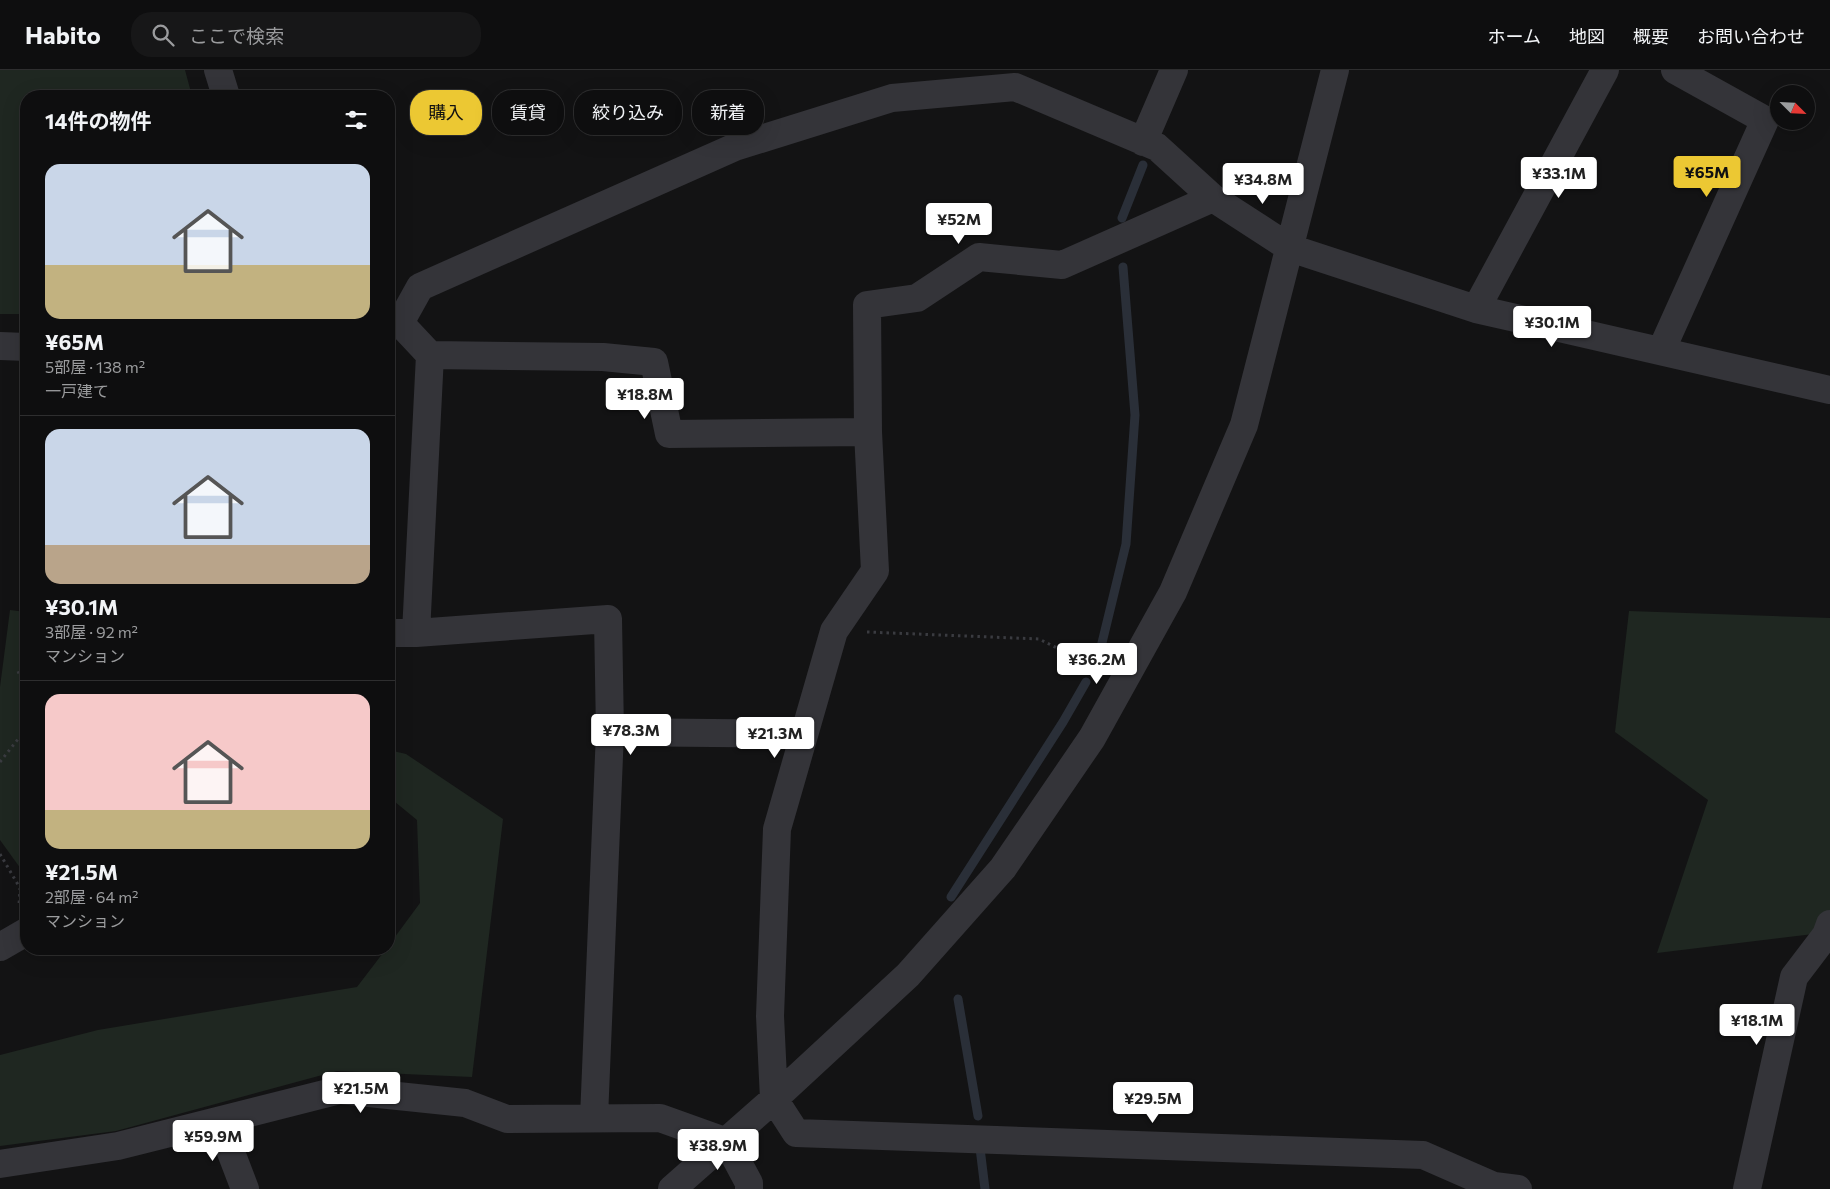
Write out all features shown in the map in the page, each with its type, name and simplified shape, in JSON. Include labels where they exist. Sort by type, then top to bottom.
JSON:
[{"type":"street","points":[[218,70],[224,90]]},
{"type":"street","points":[[1143,142],[1174,70]]},
{"type":"street","points":[[672,1189],[727,1142],[908,975],[1003,868],[1092,738],[1173,592],[1244,424],[1335,70]]},
{"type":"street","points":[[1476,309],[1604,70]]},
{"type":"street","points":[[1661,351],[1765,120],[1675,70]]},
{"type":"street","points":[[868,432],[669,434],[654,362],[603,357],[430,356],[395,325],[420,287],[735,147],[892,98],[1015,87],[1157,148],[1213,198],[1290,248],[1476,309],[1830,390]]},
{"type":"street","points":[[1213,198],[1062,266],[979,256],[917,298],[867,305],[868,432],[875,571],[834,631],[777,829],[770,1016],[774,1099],[796,1134],[1423,1154],[1494,1186],[1518,1189]]},
{"type":"street","points":[[0,346],[20,347]]},
{"type":"street","points":[[416,633],[430,356]]},
{"type":"street","points":[[395,633],[608,619],[610,732],[594,1118]]},
{"type":"street","points":[[610,732],[804,734]]},
{"type":"street","points":[[1747,1189],[1794,977],[1826,935],[1830,924]]},
{"type":"street","points":[[0,946],[20,935]]},
{"type":"street","points":[[0,1164],[118,1146],[340,1090],[465,1103],[507,1119],[660,1118],[727,1142],[749,1183],[749,1189]]},
{"type":"street","points":[[219,1121],[246,1189]]},
{"type":"path","points":[[834,631],[1039,639],[1124,681]]},
{"type":"path","points":[[0,762],[20,737]]},
{"type":"path","points":[[0,854],[20,888]]},
{"type":"shaded area","points":[[0,70],[185,70],[190,90],[20,90],[20,314],[0,314]]},
{"type":"shaded area","points":[[10,610],[20,611],[20,868],[0,840],[0,687]]},
{"type":"shaded area","points":[[1629,611],[1830,618],[1830,932],[1657,953],[1708,800],[1615,732]]},
{"type":"shaded area","points":[[395,751],[406,754],[503,819],[472,1077],[337,1071],[116,1131],[0,1146],[0,1055],[98,1030],[357,987],[381,955],[395,955],[395,937],[420,903],[417,820],[395,802]]},
{"type":"waterway","points":[[1122,218],[1143,165]]},
{"type":"waterway","points":[[1100,651],[1126,544],[1135,415],[1123,267]]},
{"type":"waterway","points":[[951,897],[1063,722],[1086,682]]},
{"type":"waterway","points":[[958,999],[978,1116]]},
{"type":"waterway","points":[[980,1148],[985,1189]]}]
